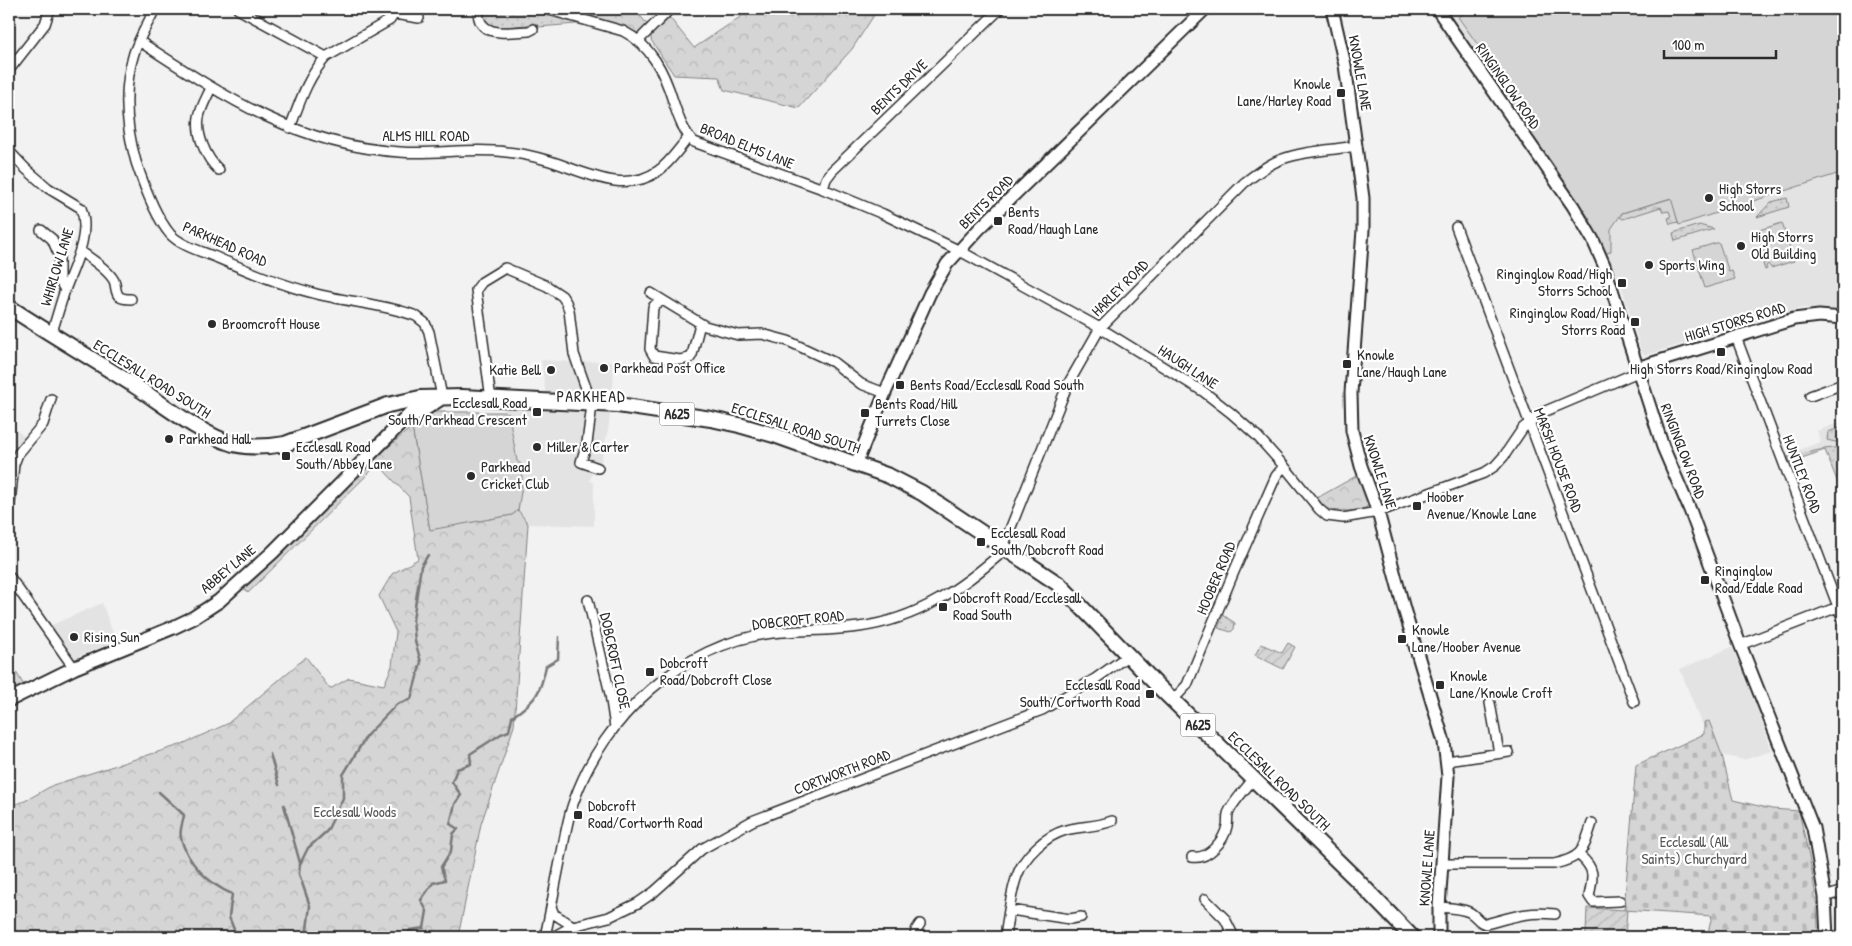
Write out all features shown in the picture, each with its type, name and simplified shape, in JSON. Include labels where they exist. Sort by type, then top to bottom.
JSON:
[{"type":"main road","name":"ECCLESALL ROAD SOUTH","points":[[9,307],[210,434],[234,444],[270,447],[286,444],[388,405],[420,398],[442,397],[618,405],[739,425],[774,435],[889,476],[922,493],[1060,585],[1412,937]]},
{"type":"main road","points":[[388,405],[400,409],[407,419],[442,397]]},
{"type":"main road","name":"ABBEY LANE","points":[[9,700],[74,668],[193,618],[219,600],[273,552],[353,470],[407,419],[417,407],[420,398]]},
{"type":"street","points":[[9,70],[45,24],[50,9]]},
{"type":"street","name":"PARKHEAD ROAD","points":[[155,9],[139,41],[130,69],[128,127],[132,148],[146,188],[171,234],[182,242],[287,286],[314,294],[416,316],[426,323],[442,397]]},
{"type":"street","points":[[238,9],[326,57]]},
{"type":"street","points":[[478,9],[480,21],[490,31],[498,33],[529,31],[533,29]]},
{"type":"street","name":"BROAD ELMS LANE","points":[[546,9],[624,31],[639,40],[662,72],[680,123],[689,137],[700,145],[862,204],[960,251]]},
{"type":"street","points":[[639,40],[670,9]]},
{"type":"street","name":"BENTS DRIVE","points":[[823,189],[832,171],[1000,9]]},
{"type":"street","name":"BENTS ROAD","points":[[856,464],[885,393],[930,293],[947,264],[979,229],[1205,9]]},
{"type":"street","name":"KNOWLE LANE","points":[[1332,9],[1345,65],[1362,190],[1363,230],[1350,414],[1355,448],[1378,512],[1404,609],[1439,721],[1447,761],[1439,937]]},
{"type":"street","name":"RINGINGLOW ROAD","points":[[1437,9],[1558,182],[1584,223],[1604,265],[1663,447],[1693,518],[1740,645],[1813,828],[1826,897],[1827,937]]},
{"type":"street","points":[[290,128],[305,87],[312,74],[326,57],[390,20],[393,11],[419,18]]},
{"type":"street","name":"ALMS HILL ROAD","points":[[139,41],[211,88],[254,112],[290,128],[373,150],[401,152],[481,149],[507,152],[542,159],[616,182],[631,181],[657,172],[668,163],[689,137]]},
{"type":"street","points":[[211,88],[201,110],[198,124],[203,146],[214,166],[219,170]]},
{"type":"street","name":"HARLEY ROAD","points":[[1005,548],[1067,386],[1100,328],[1260,170],[1278,160],[1357,146]]},
{"type":"street","name":"WHIRLOW LANE","points":[[9,151],[48,188],[80,208],[84,226],[80,251],[51,335]]},
{"type":"street","name":"MARSH HOUSE ROAD","points":[[1456,227],[1634,702]]},
{"type":"street","points":[[41,230],[52,239],[59,255],[59,279],[65,290]]},
{"type":"street","points":[[80,251],[111,275],[115,281],[116,293],[119,296],[131,299]]},
{"type":"street","name":"HAUGH LANE","points":[[960,251],[1100,328],[1204,392],[1244,424],[1284,466],[1319,509],[1327,516],[1343,518],[1378,512]]},
{"type":"street","points":[[491,399],[476,290],[482,282],[506,268],[547,286],[566,302],[569,310],[574,354],[592,405],[587,443],[581,462],[598,468]]},
{"type":"street","points":[[651,293],[700,324],[738,335],[762,334],[781,338],[833,362],[861,384],[885,393]]},
{"type":"street","points":[[662,301],[654,307],[650,349],[654,356],[680,360],[690,358],[700,324]]},
{"type":"street","name":"HIGH STORRS ROAD","points":[[1637,370],[1794,319],[1819,316],[1843,318]]},
{"type":"street","name":"HUNTLEY ROAD","points":[[1736,337],[1841,606],[1843,620]]},
{"type":"street","points":[[1378,512],[1484,473],[1495,466],[1529,422],[1541,412],[1637,370]]},
{"type":"street","points":[[1810,396],[1843,384]]},
{"type":"street","points":[[9,513],[14,464],[18,454],[43,424],[51,399]]},
{"type":"street","name":"HOOBER ROAD","points":[[1173,700],[1187,685],[1252,529],[1276,476],[1284,466]]},
{"type":"street","name":"DOBCROFT ROAD","points":[[545,937],[574,800],[598,751],[615,727],[644,696],[667,676],[693,659],[718,647],[770,634],[858,627],[902,617],[941,600],[970,579],[1005,548]]},
{"type":"street","points":[[9,576],[74,668]]},
{"type":"street","name":"DOBCROFT CLOSE","points":[[588,600],[610,694],[615,727]]},
{"type":"street","points":[[1740,645],[1841,606]]},
{"type":"street","name":"CORTWORTH ROAD","points":[[553,937],[573,926],[609,916],[638,903],[654,892],[702,849],[752,821],[1042,710],[1094,680],[1129,655]]},
{"type":"street","points":[[1447,761],[1504,752],[1490,703]]},
{"type":"street","points":[[1192,857],[1198,858],[1211,852],[1223,836],[1227,826],[1228,813],[1253,779]]},
{"type":"street","points":[[1005,937],[1016,877],[1035,849],[1054,835],[1065,830],[1112,822]]},
{"type":"street","points":[[1443,864],[1554,864],[1569,861],[1579,854],[1592,823]]},
{"type":"street","points":[[1579,854],[1591,868],[1593,884],[1588,896],[1593,902],[1620,901]]},
{"type":"street","points":[[1826,897],[1843,891]]},
{"type":"street","points":[[1205,898],[1225,919],[1234,937]]},
{"type":"street","points":[[551,907],[554,914],[573,926]]},
{"type":"street","points":[[1439,907],[1458,909],[1470,913],[1481,924],[1520,914],[1537,912],[1555,914]]},
{"type":"street","points":[[1010,910],[1070,920],[1082,918]]},
{"type":"street","points":[[916,937],[916,930],[920,924]]},
{"type":"shaded area","name":"High Storrs School","points":[[1454,9],[1843,9],[1843,308],[1841,310],[1800,308],[1646,355],[1642,353],[1621,285],[1589,218],[1449,14]]},
{"type":"shaded area","points":[[541,360],[575,362],[614,361],[613,397],[608,430],[600,465],[594,463],[590,481],[594,483],[594,526],[528,524],[518,510],[517,461],[510,421],[511,414],[505,412],[504,400],[547,402]]},
{"type":"shaded area","points":[[1843,421],[1843,496],[1825,450],[1790,462],[1787,454],[1821,442],[1817,431]]},
{"type":"shaded area","points":[[9,424],[27,439],[17,452],[9,493]]},
{"type":"shaded area","points":[[102,603],[116,641],[70,660],[47,627]]},
{"type":"shaded area","points":[[1732,647],[1772,751],[1743,760],[1722,755],[1709,721],[1701,723],[1680,669]]},
{"type":"green space","points":[[482,9],[537,9],[589,23],[538,27],[537,24],[493,28],[485,22],[481,13]]},
{"type":"green space","points":[[575,9],[637,9],[647,24],[638,33],[573,11]]},
{"type":"green space","points":[[752,9],[878,9],[852,49],[799,108],[724,90],[719,77],[674,75],[651,40],[651,35],[670,18],[694,48]]},
{"type":"green space","name":"High Storrs School","points":[[1469,9],[1843,9],[1843,172],[1679,225],[1671,198],[1622,213],[1611,229],[1611,251],[1606,254],[1589,218],[1485,67],[1490,62],[1458,17]]},
{"type":"green space","points":[[1672,198],[1678,222],[1670,224],[1668,218],[1671,217],[1669,211],[1663,212],[1661,207],[1623,219],[1620,217],[1622,213]]},
{"type":"green space","points":[[1787,198],[1789,207],[1757,217],[1771,202]]},
{"type":"green space","points":[[1782,223],[1794,261],[1771,268],[1768,264],[1765,270],[1763,264],[1767,262],[1759,230]]},
{"type":"green space","points":[[1699,225],[1714,229],[1675,241],[1673,233]]},
{"type":"green space","points":[[1719,243],[1729,272],[1732,271],[1735,279],[1705,288],[1693,250]]},
{"type":"green space","name":"Parkhead Cricket Club","points":[[432,412],[505,412],[511,414],[512,418],[510,421],[517,461],[522,465],[522,486],[518,510],[512,515],[430,530],[412,427]]},
{"type":"green space","name":"Ecclesall Woods","points":[[412,427],[430,529],[512,515],[518,510],[528,524],[514,726],[481,824],[458,937],[9,937],[9,806],[25,801],[53,785],[180,745],[227,724],[306,657],[330,689],[349,678],[384,685],[392,666],[396,632],[379,596],[392,574],[418,559],[409,497],[378,464],[248,593],[244,588],[342,486]]},
{"type":"green space","points":[[1843,427],[1843,438],[1835,442],[1827,440],[1828,432]]},
{"type":"green space","points":[[1843,447],[1843,496],[1825,450],[1790,462],[1788,457],[1824,449]]},
{"type":"green space","points":[[1358,475],[1368,503],[1364,509],[1340,511],[1328,509],[1317,498]]},
{"type":"green space","points":[[1223,615],[1235,623],[1234,629],[1231,632],[1218,628]]},
{"type":"green space","points":[[1288,643],[1295,647],[1283,669],[1255,655],[1261,644],[1282,653]]},
{"type":"green space","points":[[16,672],[25,687],[9,695],[9,675]]},
{"type":"green space","name":"Ecclesall (All Saints) Churchyard","points":[[1709,721],[1722,755],[1733,800],[1772,809],[1799,811],[1815,890],[1818,937],[1707,937],[1712,916],[1624,910],[1636,765],[1704,734],[1704,722]]},
{"type":"green space","points":[[1587,908],[1627,910],[1625,937],[1584,937],[1586,933]]},
{"type":"waterway","points":[[306,937],[310,906],[299,874],[300,864],[308,848],[327,831],[343,798],[343,775],[367,735],[397,704],[411,699],[421,662],[415,641],[413,620],[421,566],[428,555]]},
{"type":"waterway","points":[[407,937],[410,930],[424,928],[427,911],[421,900],[433,883],[445,880],[441,867],[451,851],[453,834],[458,829],[450,824],[455,804],[461,795],[452,782],[457,769],[471,764],[470,754],[509,731],[512,717],[527,706],[536,696],[542,684],[546,666],[558,659],[559,637]]},
{"type":"waterway","points":[[270,754],[279,785]]},
{"type":"waterway","points":[[159,792],[184,815],[181,838],[188,856],[200,872],[215,885],[232,894],[229,917],[237,937]]},
{"type":"waterway","points":[[284,805],[300,863]]},
{"type":"place","name":"Knowle Lane/Harley Road","points":[[1341,93]]},
{"type":"place","name":"High Storrs School","points":[[1709,198]]},
{"type":"place","name":"Bents Road/Haugh Lane","points":[[998,221]]},
{"type":"place","name":"High Storrs Old Building","points":[[1741,246]]},
{"type":"place","name":"Sports Wing","points":[[1649,265]]},
{"type":"place","name":"Ringinglow Road/High Storrs School","points":[[1622,283]]},
{"type":"place","name":"Ringinglow Road/High Storrs Road","points":[[1635,322]]},
{"type":"place","name":"Broomcroft House","points":[[212,324]]},
{"type":"place","name":"High Storrs Road/Ringinglow Road","points":[[1721,352]]},
{"type":"place","name":"Knowle Lane/Haugh Lane","points":[[1347,364]]},
{"type":"place","name":"Parkhead Post Office","points":[[604,368]]},
{"type":"place","name":"Katie Bell","points":[[551,370]]},
{"type":"place","name":"Bents Road/Ecclesall Road South","points":[[900,385]]},
{"type":"place","name":"Ecclesall Road South/Parkhead Crescent","points":[[537,412]]},
{"type":"place","name":"Bents Road/Hill Turrets Close","points":[[865,413]]},
{"type":"place","name":"Parkhead Hall","points":[[169,439]]},
{"type":"place","name":"Miller & Carter","points":[[537,447]]},
{"type":"place","name":"Ecclesall Road South/Abbey Lane","points":[[286,456]]},
{"type":"place","name":"Parkhead Cricket Club","points":[[471,476]]},
{"type":"place","name":"Hoober Avenue/Knowle Lane","points":[[1417,506]]},
{"type":"place","name":"Ecclesall Road South/Dobcroft Road","points":[[981,542]]},
{"type":"place","name":"Ringinglow Road/Edale Road","points":[[1705,580]]},
{"type":"place","name":"Dobcroft Road/Ecclesall Road South","points":[[943,607]]},
{"type":"place","name":"Rising Sun","points":[[74,637]]},
{"type":"place","name":"Knowle Lane/Hoober Avenue","points":[[1402,639]]},
{"type":"place","name":"Dobcroft Road/Dobcroft Close","points":[[650,672]]},
{"type":"place","name":"Knowle Lane/Knowle Croft","points":[[1440,685]]},
{"type":"place","name":"Ecclesall Road South/Cortworth Road","points":[[1150,694]]},
{"type":"place","name":"Dobcroft Road/Cortworth Road","points":[[578,815]]},
{"type":"district","name":"PARKHEAD","points":[[591,396]]}]
